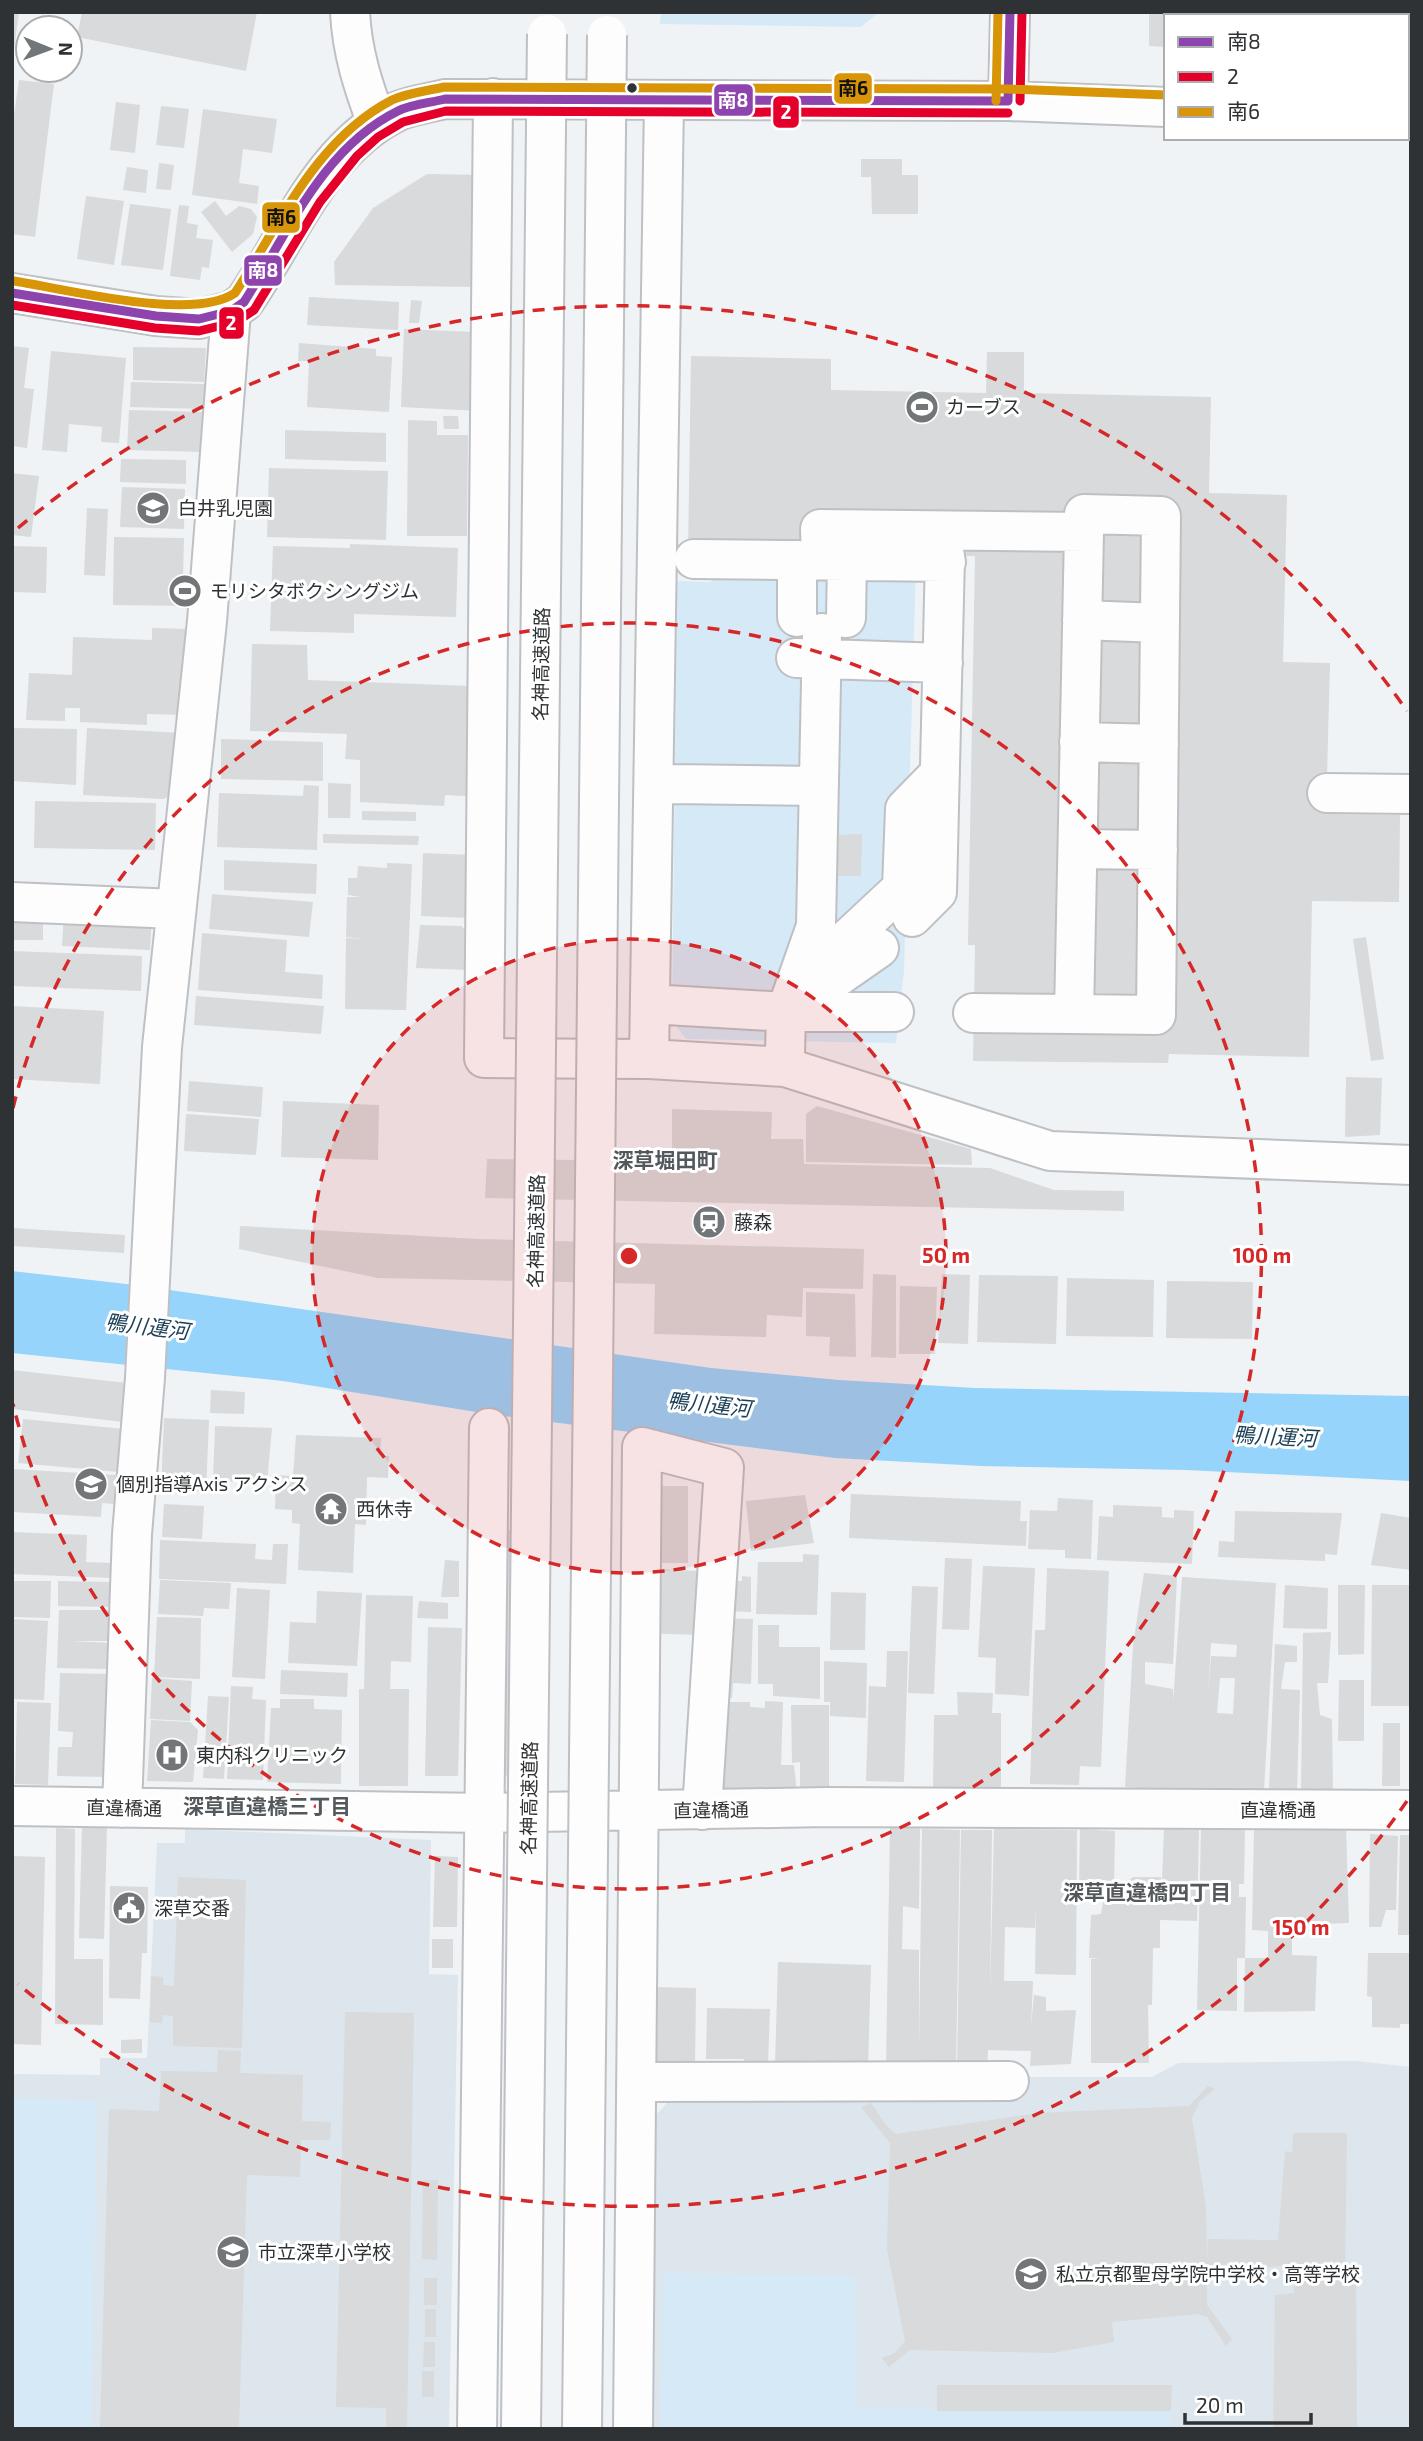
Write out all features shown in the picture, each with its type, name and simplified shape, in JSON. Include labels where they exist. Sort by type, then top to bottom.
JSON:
[{"type":"main road","points":[[350,12],[352,39],[361,83],[377,123]]},
{"type":"main road","points":[[1009,101],[1010,12]]},
{"type":"main road","name":"名神高速道路","points":[[522,2429],[547,34]]},
{"type":"main road","points":[[582,2429],[607,35]]},
{"type":"main road","points":[[493,98],[484,1058],[649,1059],[785,1068],[1050,1151],[1411,1165]]},
{"type":"main road","points":[[12,293],[156,316],[199,319],[231,311],[244,302],[327,169],[348,144],[400,110],[445,99],[1009,101],[1164,107]]},
{"type":"main road","points":[[649,1059],[664,101]]},
{"type":"main road","points":[[122,1808],[132,1534],[145,1373],[162,1047],[207,621],[231,311]]},
{"type":"main road","points":[[973,1013],[1156,1016],[1161,516],[1084,514],[1074,1014]]},
{"type":"main road","points":[[785,1054],[786,1012],[816,926],[819,786],[817,632],[801,558],[820,529],[1084,532]]},
{"type":"main road","points":[[801,558],[817,632]]},
{"type":"main road","points":[[684,559],[945,559],[943,663],[954,840],[937,892],[912,917]]},
{"type":"main road","points":[[1082,620],[1160,623]]},
{"type":"main road","points":[[817,632],[943,663]]},
{"type":"main road","points":[[1080,742],[1159,744]]},
{"type":"main road","points":[[671,784],[819,786]]},
{"type":"main road","points":[[786,1012],[841,945],[902,888],[905,808],[951,785]]},
{"type":"main road","points":[[1327,793],[1411,794]]},
{"type":"main road","points":[[1078,849],[1158,850]]},
{"type":"main road","points":[[12,902],[175,909]]},
{"type":"main road","points":[[786,1012],[879,948]]},
{"type":"main road","points":[[667,1005],[786,1012],[894,1012]]},
{"type":"main road","points":[[477,2429],[489,1428]]},
{"type":"main road","points":[[633,2429],[642,1447],[724,1468],[702,1810]]},
{"type":"main road","name":"直違橋通","points":[[12,1806],[485,1813],[827,1807],[1411,1810]]},
{"type":"main road","points":[[636,2081],[1009,2081]]},
{"type":"shaded area","points":[[661,12],[879,12],[861,27],[660,24]]},
{"type":"shaded area","points":[[916,566],[904,971],[896,1043],[686,1039],[672,1021],[677,581],[710,582],[716,576]]},
{"type":"shaded area","name":"市立深草小学校","points":[[185,1829],[431,1840],[429,1974],[458,1975],[449,2429],[12,2429],[12,2074],[100,2075],[100,2058],[147,2058],[157,1843],[185,1843]]},
{"type":"shaded area","name":"私立京都聖母学院中学校・高等学校","points":[[1356,2061],[1411,2067],[1411,2429],[651,2429],[653,2118],[681,2088],[1027,2077],[1152,2077],[1178,2063]]},
{"type":"shaded area","points":[[12,2098],[97,2101],[91,2429],[12,2429]]},
{"type":"shaded area","points":[[663,2273],[855,2276],[856,2408],[1171,2411],[1171,2429],[660,2429]]},
{"type":"water","name":"鴨川運河","points":[[12,1271],[135,1285],[711,1368],[839,1380],[975,1388],[1411,1396],[1411,1481],[1186,1470],[981,1466],[835,1458],[489,1414],[283,1381],[12,1353]]},
{"type":"building","points":[[12,12],[19,12],[14,14],[12,50]]},
{"type":"building","points":[[257,12],[246,71],[84,38],[84,14],[82,14]]},
{"type":"building","points":[[1149,12],[1241,12],[1164,14],[1164,47],[1149,46]]},
{"type":"building","points":[[1273,12],[1324,12],[1324,14]]},
{"type":"building","points":[[18,84],[54,84],[35,237],[12,234],[12,129]]},
{"type":"building","points":[[116,102],[140,105],[135,153],[110,150]]},
{"type":"building","points":[[161,106],[189,109],[184,148],[156,145]]},
{"type":"building","points":[[203,109],[277,119],[272,153],[243,149],[239,183],[259,186],[257,204],[192,195]]},
{"type":"building","points":[[861,159],[902,159],[902,175],[918,175],[918,214],[872,214],[871,177],[861,177]]},
{"type":"building","points":[[159,163],[174,165],[171,190],[156,189]]},
{"type":"building","points":[[127,167],[148,170],[146,193],[123,190]]},
{"type":"building","points":[[427,174],[484,175],[477,287],[335,285],[334,262],[373,208]]},
{"type":"building","points":[[86,196],[124,201],[114,265],[77,259]]},
{"type":"building","points":[[215,201],[226,216],[239,206],[251,209],[257,217],[253,234],[232,252],[201,212]]},
{"type":"building","points":[[130,204],[171,209],[163,270],[121,265]]},
{"type":"building","points":[[179,205],[189,206],[187,223],[198,225],[196,238],[213,240],[209,268],[202,267],[200,280],[170,276]]},
{"type":"building","points":[[309,297],[399,302],[398,330],[307,325]]},
{"type":"building","points":[[411,300],[422,301],[419,323],[409,323]]},
{"type":"building","points":[[404,329],[473,332],[480,411],[401,407]]},
{"type":"building","points":[[299,343],[376,349],[376,356],[392,357],[389,412],[307,407],[309,361],[298,361]]},
{"type":"building","points":[[12,346],[29,348],[24,388],[34,389],[27,448],[12,446]]},
{"type":"building","points":[[133,347],[206,348],[204,382],[133,380]]},
{"type":"building","points":[[51,351],[126,358],[119,443],[101,442],[102,427],[69,424],[67,452],[42,450]]},
{"type":"building","points":[[987,352],[1024,352],[1024,393],[1211,397],[1209,493],[1287,495],[1283,662],[1330,663],[1326,814],[1400,815],[1399,902],[1312,901],[1309,1057],[1169,1054],[1168,1063],[973,1061],[975,945],[968,945],[975,556],[688,555],[691,356],[831,359],[831,390],[986,393]]},
{"type":"building","points":[[131,382],[205,384],[205,409],[130,407]]},
{"type":"building","points":[[129,410],[204,412],[202,452],[127,450]]},
{"type":"building","points":[[443,416],[458,416],[459,429],[444,429]]},
{"type":"building","points":[[408,420],[437,421],[437,435],[468,435],[467,536],[407,536]]},
{"type":"building","points":[[285,430],[386,433],[386,462],[285,459]]},
{"type":"building","points":[[121,459],[186,460],[186,484],[120,482]]},
{"type":"building","points":[[269,468],[388,471],[386,540],[267,537]]},
{"type":"building","points":[[12,473],[39,476],[31,537],[12,535]]},
{"type":"building","name":"白井乳児園","points":[[122,487],[185,489],[184,529],[120,527]]},
{"type":"building","points":[[87,508],[108,509],[105,576],[84,575]]},
{"type":"building","points":[[114,537],[184,538],[183,576],[195,576],[194,606],[113,605]]},
{"type":"building","points":[[350,544],[458,548],[456,617],[354,614],[354,633],[270,631],[273,546],[350,548]]},
{"type":"building","points":[[12,546],[47,547],[46,593],[12,592]]},
{"type":"building","points":[[152,628],[187,629],[184,715],[147,714],[147,725],[80,722],[80,708],[65,708],[65,721],[26,720],[29,673],[72,675],[73,637],[152,640]]},
{"type":"building","points":[[252,644],[307,645],[308,680],[472,686],[481,797],[445,795],[444,806],[360,802],[360,760],[345,759],[347,734],[250,731]]},
{"type":"building","points":[[12,728],[77,729],[76,785],[12,781]]},
{"type":"building","points":[[87,728],[184,733],[170,795],[164,799],[83,795]]},
{"type":"building","points":[[221,739],[323,742],[323,781],[221,779]]},
{"type":"building","points":[[328,783],[351,784],[350,818],[328,818]]},
{"type":"building","points":[[304,785],[319,786],[317,850],[217,847],[219,793],[303,796]]},
{"type":"building","points":[[35,801],[156,803],[155,850],[34,848]]},
{"type":"building","points":[[362,811],[416,812],[416,821],[362,820]]},
{"type":"building","points":[[323,834],[419,836],[418,845],[323,843]]},
{"type":"building","points":[[862,834],[861,876],[833,876],[833,835]]},
{"type":"building","points":[[423,853],[472,855],[469,918],[421,916]]},
{"type":"building","points":[[224,860],[317,864],[316,894],[224,890]]},
{"type":"building","points":[[387,863],[412,864],[406,1010],[345,1009],[346,938],[365,939],[346,937],[347,897],[361,897],[348,895],[348,878],[357,878],[358,866],[387,868]]},
{"type":"building","points":[[212,894],[313,902],[309,937],[209,929]]},
{"type":"building","points":[[12,908],[43,909],[43,940],[12,940]]},
{"type":"building","points":[[64,912],[152,916],[150,950],[62,946]]},
{"type":"building","points":[[420,925],[461,926],[470,933],[468,970],[416,968]]},
{"type":"building","points":[[202,933],[287,940],[285,972],[323,975],[322,999],[198,990]]},
{"type":"building","points":[[1366,937],[1384,1059],[1371,1061],[1353,939]]},
{"type":"building","points":[[12,951],[142,956],[141,991],[12,986]]},
{"type":"building","points":[[196,996],[324,1006],[321,1034],[194,1025]]},
{"type":"building","points":[[12,1006],[104,1011],[100,1084],[12,1079]]},
{"type":"building","points":[[1346,1077],[1382,1078],[1380,1135],[1345,1137]]},
{"type":"building","points":[[189,1081],[263,1087],[261,1117],[187,1111]]},
{"type":"building","points":[[283,1101],[379,1105],[378,1160],[281,1157]]},
{"type":"building","points":[[817,1106],[971,1149],[972,1165],[806,1162],[806,1114]]},
{"type":"building","points":[[672,1109],[772,1112],[771,1139],[803,1139],[804,1164],[990,1168],[1054,1190],[1124,1191],[1124,1211],[485,1198],[487,1159],[672,1161]]},
{"type":"building","points":[[186,1114],[259,1119],[256,1155],[184,1151]]},
{"type":"building","points":[[240,1226],[478,1239],[864,1249],[863,1289],[803,1288],[802,1317],[767,1315],[766,1337],[654,1334],[655,1284],[378,1278],[239,1249]]},
{"type":"building","points":[[12,1228],[125,1235],[124,1253],[12,1246]]},
{"type":"building","points":[[873,1274],[896,1275],[896,1358],[871,1357]]},
{"type":"building","points":[[942,1274],[970,1275],[968,1344],[938,1343]]},
{"type":"building","points":[[979,1275],[1058,1276],[1056,1344],[977,1342]]},
{"type":"building","points":[[1067,1278],[1154,1280],[1153,1337],[1066,1336]]},
{"type":"building","points":[[1167,1281],[1253,1282],[1252,1339],[1166,1338]]},
{"type":"building","points":[[900,1286],[937,1287],[935,1354],[899,1354]]},
{"type":"building","points":[[806,1292],[855,1294],[856,1357],[829,1356],[830,1337],[806,1336]]},
{"type":"building","points":[[12,1370],[127,1383],[123,1422],[12,1409]]},
{"type":"building","points":[[211,1390],[245,1392],[244,1414],[210,1413]]},
{"type":"building","points":[[164,1418],[209,1420],[206,1492],[161,1490]]},
{"type":"building","points":[[23,1419],[124,1429],[119,1472],[18,1463]]},
{"type":"building","points":[[215,1426],[272,1428],[267,1483],[213,1481]]},
{"type":"building","points":[[296,1435],[381,1438],[380,1456],[389,1456],[388,1478],[367,1477],[366,1525],[355,1524],[353,1573],[298,1570],[300,1524],[292,1523],[292,1510],[275,1509],[276,1475],[293,1476]]},
{"type":"building","points":[[12,1469],[117,1475],[115,1504],[102,1503],[101,1517],[12,1512]]},
{"type":"building","points":[[650,1486],[688,1486],[688,1563],[650,1563]]},
{"type":"building","points":[[851,1494],[1021,1501],[1020,1521],[1027,1521],[1026,1546],[849,1538]]},
{"type":"building","points":[[805,1495],[814,1543],[751,1551],[746,1501]]},
{"type":"building","points":[[1058,1498],[1093,1500],[1091,1559],[1065,1558],[1065,1550],[1028,1549],[1030,1510],[1057,1511]]},
{"type":"building","points":[[164,1504],[204,1506],[202,1539],[162,1537]]},
{"type":"building","points":[[1113,1505],[1162,1507],[1162,1517],[1174,1518],[1174,1510],[1194,1511],[1192,1564],[1097,1560],[1099,1516],[1113,1517]]},
{"type":"building","points":[[1235,1511],[1342,1513],[1337,1555],[1325,1554],[1325,1561],[1218,1557],[1219,1541],[1234,1542]]},
{"type":"building","points":[[1381,1513],[1411,1518],[1411,1570],[1371,1565]]},
{"type":"building","points":[[493,1530],[523,1530],[520,1776],[490,1775]]},
{"type":"building","points":[[12,1532],[87,1535],[86,1562],[112,1563],[112,1578],[12,1574]]},
{"type":"building","points":[[160,1540],[256,1544],[255,1559],[272,1560],[273,1544],[288,1544],[286,1584],[159,1579]]},
{"type":"building","points":[[803,1554],[819,1555],[817,1615],[756,1614],[758,1562],[803,1562]]},
{"type":"building","points":[[945,1558],[972,1559],[969,1630],[942,1629]]},
{"type":"building","points":[[445,1560],[459,1561],[459,1597],[441,1597]]},
{"type":"building","points":[[983,1566],[1035,1568],[1029,1696],[995,1694],[996,1658],[978,1657]]},
{"type":"building","points":[[1047,1568],[1109,1571],[1101,1767],[1080,1766],[1079,1785],[1030,1784],[1035,1630],[1045,1630]]},
{"type":"building","points":[[655,1569],[702,1571],[698,1635],[644,1633]]},
{"type":"building","points":[[1144,1573],[1177,1576],[1173,1664],[1145,1662],[1145,1684],[1173,1689],[1173,1702],[1182,1577],[1276,1583],[1264,1790],[1200,1792],[1125,1787],[1133,1645]],"holes":[[[1211,1643],[1237,1645],[1236,1657],[1211,1656],[1208,1693]],[[1220,1678],[1235,1678],[1233,1714],[1217,1713]]]},
{"type":"building","points":[[742,1576],[751,1577],[751,1612],[723,1611],[723,1581],[742,1581]]},
{"type":"building","points":[[160,1580],[231,1583],[229,1609],[204,1608],[203,1616],[158,1614]]},
{"type":"building","points":[[12,1581],[51,1581],[50,1618],[12,1617]]},
{"type":"building","points":[[58,1581],[112,1582],[111,1607],[58,1606]]},
{"type":"building","points":[[1285,1585],[1328,1588],[1327,1629],[1283,1628]]},
{"type":"building","points":[[1338,1585],[1365,1585],[1364,1654],[1338,1655]]},
{"type":"building","points":[[1372,1585],[1411,1585],[1411,1706],[1371,1706]]},
{"type":"building","points":[[912,1586],[938,1587],[934,1694],[908,1693]]},
{"type":"building","points":[[237,1588],[270,1590],[265,1679],[232,1677]]},
{"type":"building","points":[[317,1591],[362,1593],[357,1666],[288,1663],[290,1622],[316,1623]]},
{"type":"building","points":[[831,1592],[866,1593],[865,1650],[830,1650]]},
{"type":"building","points":[[366,1595],[413,1596],[411,1662],[391,1661],[390,1689],[409,1689],[408,1786],[359,1786],[359,1689],[364,1689]]},
{"type":"building","points":[[419,1601],[448,1603],[448,1619],[417,1618]]},
{"type":"building","points":[[59,1610],[111,1610],[111,1641],[72,1641],[110,1643],[109,1669],[57,1668]]},
{"type":"building","points":[[157,1617],[201,1618],[200,1679],[154,1677]]},
{"type":"building","points":[[718,1618],[753,1619],[751,1684],[733,1683],[732,1698],[716,1698]]},
{"type":"building","points":[[12,1619],[48,1621],[44,1700],[12,1699]]},
{"type":"building","points":[[758,1625],[779,1625],[779,1647],[820,1647],[820,1699],[773,1696],[773,1684],[758,1684]]},
{"type":"building","points":[[428,1627],[462,1628],[458,1776],[425,1776]]},
{"type":"building","points":[[1331,1632],[1328,1683],[1317,1683],[1320,1715],[1332,1719],[1333,1790],[1301,1790],[1303,1633]]},
{"type":"building","points":[[1275,1644],[1297,1646],[1297,1662],[1285,1662],[1281,1689],[1300,1690],[1297,1790],[1269,1790]]},
{"type":"building","points":[[887,1651],[908,1651],[904,1782],[866,1781],[869,1686],[886,1687]]},
{"type":"building","points":[[824,1661],[867,1663],[866,1718],[830,1716],[830,1702],[824,1702]]},
{"type":"building","points":[[281,1670],[348,1673],[347,1697],[280,1694]]},
{"type":"building","points":[[60,1673],[110,1674],[106,1777],[57,1776],[58,1747],[72,1747],[73,1732],[58,1731]]},
{"type":"building","points":[[152,1678],[192,1681],[190,1721],[150,1719]]},
{"type":"building","points":[[1339,1680],[1364,1680],[1364,1741],[1338,1741]]},
{"type":"building","points":[[231,1686],[253,1687],[252,1699],[266,1700],[263,1780],[227,1779]]},
{"type":"building","points":[[957,1692],[993,1693],[992,1713],[1001,1713],[1001,1790],[933,1789],[934,1715],[958,1715]]},
{"type":"building","points":[[208,1696],[229,1697],[224,1779],[203,1778]]},
{"type":"building","points":[[280,1699],[314,1699],[314,1709],[342,1710],[341,1784],[267,1782],[271,1708],[280,1708]]},
{"type":"building","points":[[765,1701],[783,1702],[781,1765],[794,1765],[797,1793],[710,1795],[724,1702],[750,1702],[750,1707],[765,1708]]},
{"type":"building","points":[[17,1702],[51,1703],[48,1785],[15,1784]]},
{"type":"building","points":[[791,1705],[829,1705],[829,1789],[800,1793],[800,1762],[792,1763]]},
{"type":"building","name":"東内科クリニック","points":[[151,1720],[190,1722],[198,1730],[193,1782],[147,1781]]},
{"type":"building","points":[[1383,1723],[1400,1723],[1400,1786],[1382,1786]]},
{"type":"building","points":[[82,1825],[107,1826],[104,1939],[79,1938]]},
{"type":"building","points":[[890,1827],[920,1829],[919,1909],[903,1906],[902,1949],[919,1950],[919,2050],[922,1829],[960,1830],[956,2071],[886,2065]]},
{"type":"building","points":[[56,1828],[75,1829],[74,1959],[103,1959],[103,2025],[55,2024]]},
{"type":"building","points":[[1201,1828],[1245,1828],[1244,1884],[1239,1884],[1239,1897],[1246,1897],[1245,1958],[1237,1958],[1237,2011],[1197,2010]]},
{"type":"building","points":[[1254,1828],[1346,1828],[1349,1923],[1292,1925],[1292,1955],[1317,1956],[1315,2011],[1244,2012],[1245,1958],[1268,1958],[1268,1931],[1252,1930]]},
{"type":"building","points":[[994,1829],[1077,1830],[1076,1975],[1035,1974],[1036,1909],[1035,1928],[1005,1927],[1004,1981],[1033,1981],[1031,2027],[1034,1995],[1046,1997],[1046,2011],[1076,2010],[1071,2064],[1030,2066],[1031,2051],[988,2050],[987,2071],[957,2071],[961,1830],[992,1830],[990,1996]]},
{"type":"building","points":[[1080,1829],[1115,1831],[1114,1884],[1098,1884],[1094,1897],[1079,1897]]},
{"type":"building","points":[[1164,1829],[1199,1830],[1197,1921],[1160,1920],[1160,1948],[1153,1948],[1152,2005],[1148,2005],[1149,2063],[1091,2063],[1091,1959],[1100,1958],[1089,1958],[1091,1915],[1101,1914],[1105,1891],[1121,1892],[1121,1887],[1133,1877],[1161,1877],[1161,1905]]},
{"type":"building","points":[[1370,1834],[1398,1836],[1396,1910],[1386,1910],[1381,1927],[1369,1927]]},
{"type":"building","points":[[1400,1835],[1411,1835],[1411,1935],[1398,1935]]},
{"type":"building","points":[[12,1856],[45,1857],[41,2045],[12,2044]]},
{"type":"building","points":[[435,1856],[458,1857],[457,1927],[433,1927]]},
{"type":"building","points":[[178,1877],[246,1880],[242,2048],[173,2046],[173,2016],[163,2015],[162,2023],[150,2022],[151,1976],[163,1977],[163,1985],[174,1986]]},
{"type":"building","points":[[110,1886],[148,1887],[147,1953],[142,1953],[140,1999],[109,1998]]},
{"type":"building","points":[[432,1939],[453,1939],[453,1968],[432,1968]]},
{"type":"building","points":[[1368,1953],[1411,1953],[1411,2024],[1400,2024],[1400,2028],[1372,2027],[1372,1997],[1367,1996]]},
{"type":"building","points":[[778,1962],[871,1965],[868,2069],[775,2065]]},
{"type":"building","points":[[650,1987],[696,1988],[695,2066],[649,2066]]},
{"type":"building","points":[[707,2008],[770,2009],[768,2065],[744,2065],[744,2059],[706,2059]]},
{"type":"building","points":[[345,2012],[414,2013],[407,2429],[386,2429],[386,2408],[336,2407]]},
{"type":"building","points":[[142,2039],[142,2053],[121,2053],[121,2040]]},
{"type":"building","points":[[218,2050],[241,2051],[240,2073],[303,2075],[302,2121],[331,2122],[330,2140],[301,2140],[300,2177],[247,2175],[239,2429],[100,2428],[109,2109],[159,2111],[161,2071],[217,2072]]},
{"type":"building","points":[[1208,2086],[1215,2089],[1200,2101],[1192,2118],[1206,2207],[1207,2264],[1208,2239],[1278,2240],[1285,2151],[1292,2153],[1293,2133],[1347,2133],[1345,2277],[1356,2278],[1357,2429],[1273,2429],[1275,2295],[1294,2293],[1293,2265],[1207,2272],[1207,2305],[1232,2339],[1226,2346],[1207,2317],[1198,2314],[1112,2322],[1114,2342],[1053,2353],[910,2350],[889,2367],[882,2358],[895,2353],[905,2341],[887,2249],[890,2143],[861,2107],[871,2103],[885,2124],[896,2134],[1038,2113],[1189,2106]]},
{"type":"building","points":[[423,2180],[438,2180],[437,2260],[422,2259]]},
{"type":"building","points":[[424,2278],[437,2278],[437,2305],[424,2305]]},
{"type":"building","points":[[425,2309],[436,2309],[436,2337],[425,2337]]},
{"type":"building","points":[[424,2342],[435,2342],[435,2367],[423,2367]]},
{"type":"building","points":[[422,2371],[434,2371],[434,2397],[422,2397]]},
{"type":"building","points":[[937,2385],[1172,2385],[1171,2411],[937,2411]]},
{"type":"transit line","name":"南6","points":[[996,101],[998,12]]},
{"type":"transit line","name":"南8","points":[[1008,101],[1010,12]]},
{"type":"transit line","name":"2","points":[[1020,101],[1022,12]]},
{"type":"transit line","name":"南6","points":[[14,281],[160,304],[216,301],[235,293],[284,212],[320,160],[341,137],[392,100],[444,87],[1008,89],[1164,95]]},
{"type":"transit line","name":"南8","points":[[12,293],[156,316],[199,319],[231,311],[244,302],[309,195],[348,147],[371,127],[398,111],[445,99],[1008,101]]},
{"type":"transit line","name":"2","points":[[12,305],[155,328],[199,331],[236,322],[254,310],[320,202],[357,156],[378,137],[403,122],[446,111],[1008,113]]},
{"type":"place","name":"カーブス","points":[[922,407]]},
{"type":"place","name":"白井乳児園","points":[[153,508]]},
{"type":"place","name":"モリシタボクシングジム","points":[[185,591]]},
{"type":"place","name":"藤森","points":[[709,1222]]},
{"type":"place","name":"個別指導Axis アクシス","points":[[91,1484]]},
{"type":"place","name":"西休寺","points":[[331,1509]]},
{"type":"place","name":"東内科クリニック","points":[[172,1755]]},
{"type":"place","name":"深草交番","points":[[129,1908]]},
{"type":"place","name":"市立深草小学校","points":[[233,2252]]},
{"type":"place","name":"私立京都聖母学院中学校・高等学校","points":[[1031,2274]]},
{"type":"district","name":"深草堀田町","points":[[665,1161]]},
{"type":"district","name":"深草直違橋三丁目","points":[[267,1807]]},
{"type":"district","name":"深草直違橋四丁目","points":[[1147,1893]]}]
